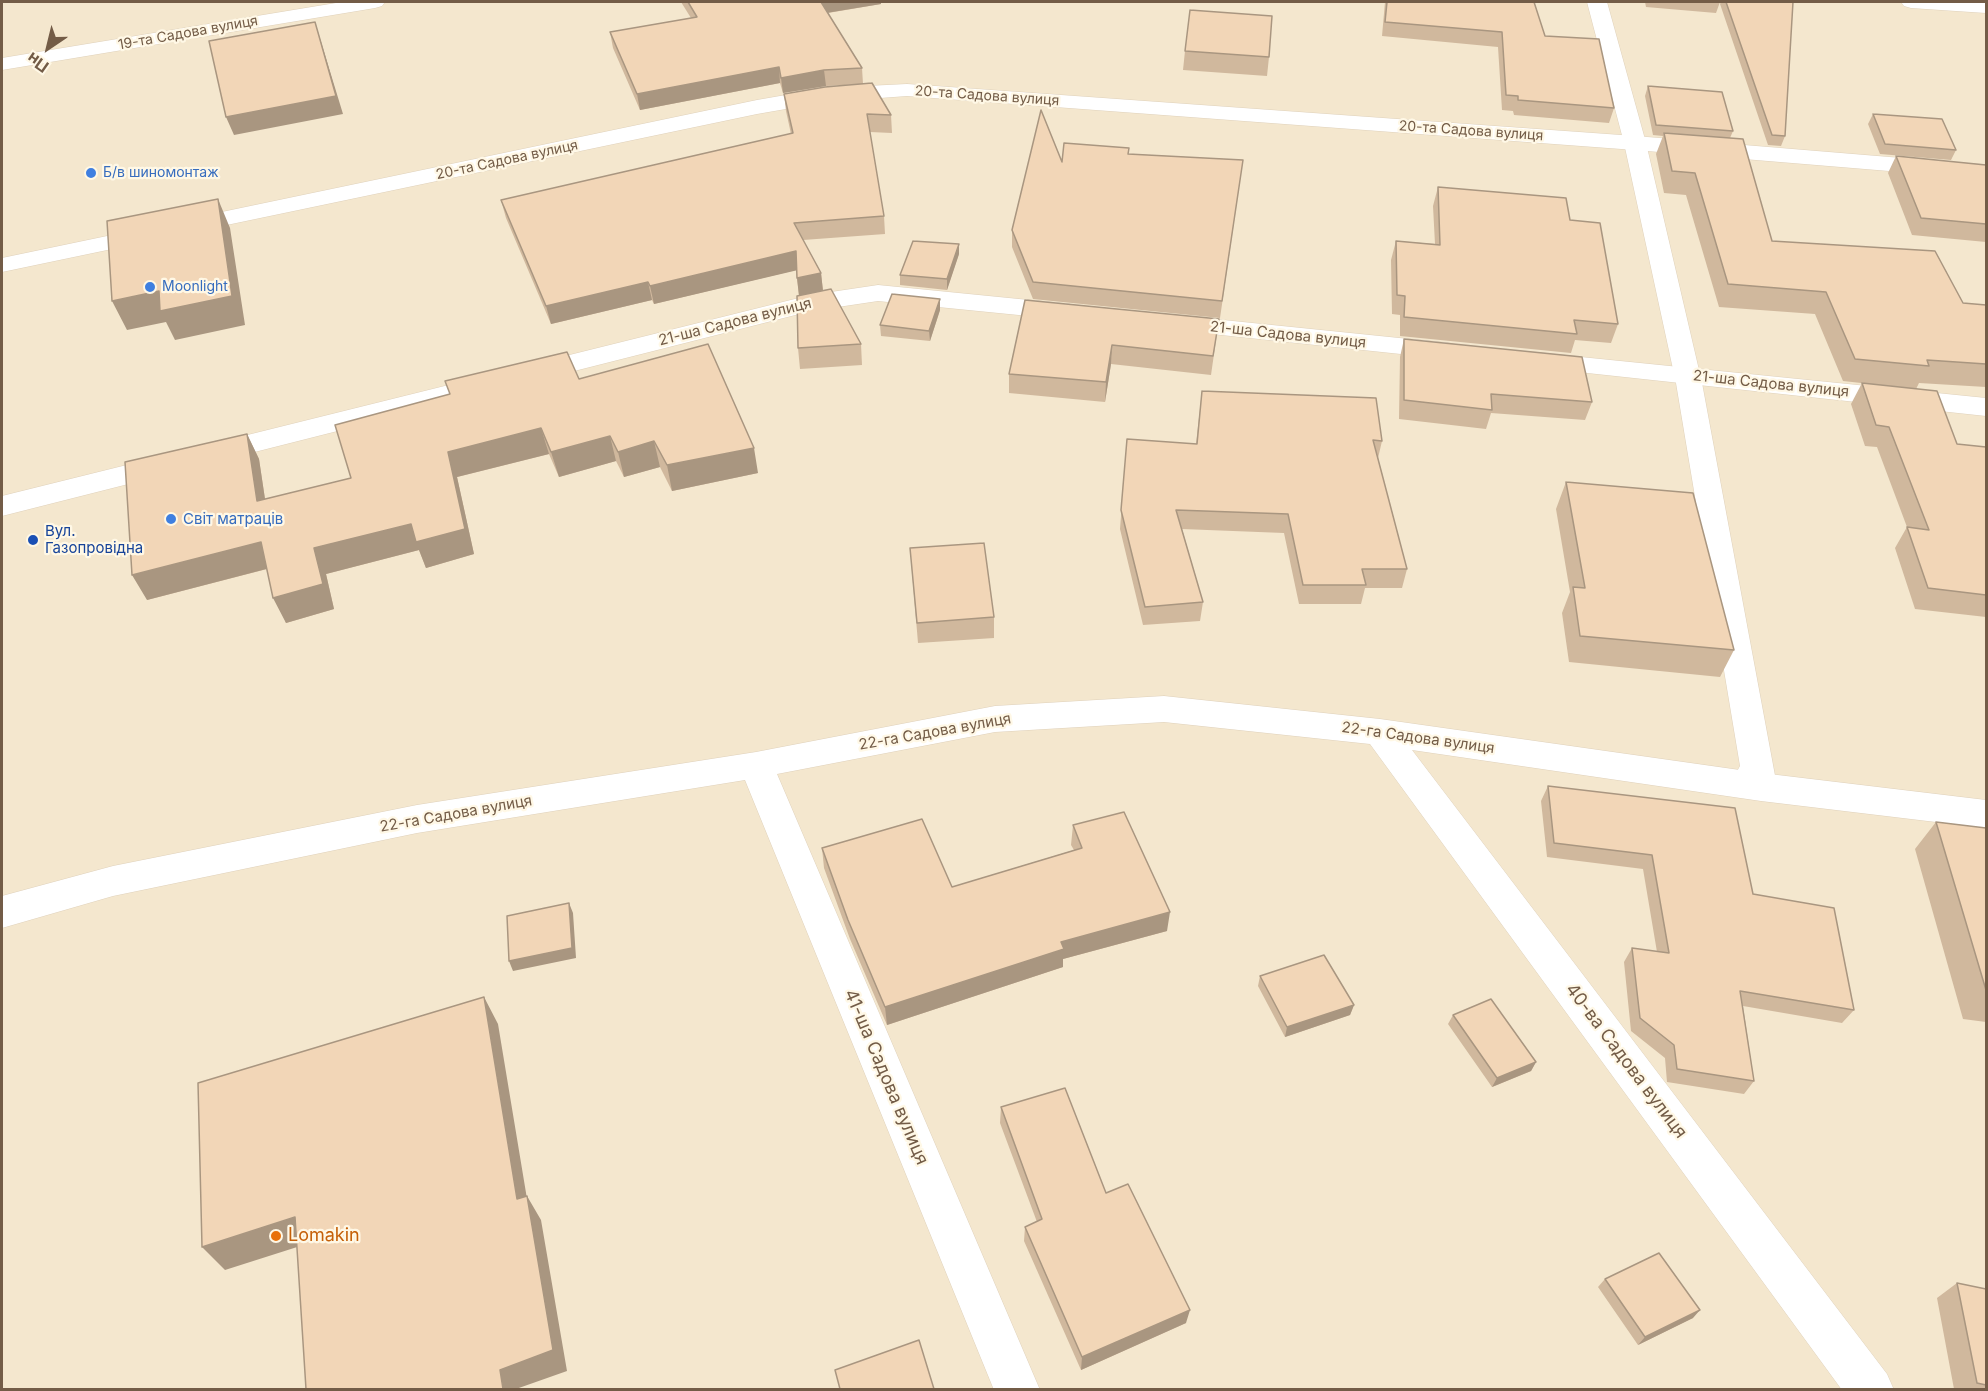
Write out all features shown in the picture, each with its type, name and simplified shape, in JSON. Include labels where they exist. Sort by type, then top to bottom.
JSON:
[{"type":"street","name":"19-та Садова вулиця","points":[[2,64],[375,2]]},
{"type":"street","points":[[1911,2],[1986,7]]},
{"type":"street","name":"20-та Садова вулиця","points":[[2,265],[826,95],[907,90],[1635,143],[1986,172]]},
{"type":"street","name":"21-ша Садова вулиця","points":[[2,506],[810,303],[878,293],[1092,315]]},
{"type":"street","name":"21-ша Садова вулиця","points":[[1152,321],[1473,354]]},
{"type":"street","name":"21-ша Садова вулиця","points":[[1521,359],[1986,407]]},
{"type":"street","name":"22-га Садова вулиця","points":[[2,912],[113,881],[417,819],[756,765],[995,719],[1164,709],[1380,732],[1761,787],[1986,814]]},
{"type":"street","name":"40-ва Садова вулиця","points":[[1380,732],[1871,1389]]},
{"type":"street","name":"41-ша Садова вулиця","points":[[756,765],[1017,1389]]},
{"type":"lane","points":[[1597,2],[1635,143],[1688,376],[1759,781],[1751,776]]},
{"type":"shaded area","points":[[2,2],[1986,2],[1986,1389],[2,1390]]},
{"type":"building","points":[[688,2],[821,2],[862,68],[824,70],[781,78],[779,67],[637,94],[610,32],[697,17]]},
{"type":"building","points":[[1387,2],[1534,2],[1545,36],[1599,39],[1614,108],[1518,100],[1518,96],[1506,95],[1502,32],[1385,22]]},
{"type":"building","points":[[1726,2],[1793,2],[1785,136],[1772,135]]},
{"type":"building","points":[[1190,10],[1272,16],[1269,57],[1185,51]]},
{"type":"building","points":[[315,22],[336,96],[226,117],[209,41]]},
{"type":"building","points":[[872,83],[891,115],[867,114],[884,216],[794,223],[821,273],[797,278],[796,251],[650,286],[648,282],[546,306],[501,200],[793,133],[784,94],[825,87]]},
{"type":"building","points":[[1648,86],[1722,92],[1733,131],[1656,125]]},
{"type":"building","points":[[1041,110],[1062,162],[1064,143],[1129,148],[1128,154],[1243,160],[1222,301],[1033,282],[1012,230]]},
{"type":"building","points":[[1873,114],[1942,119],[1956,150],[1885,144]]},
{"type":"building","points":[[1664,133],[1743,139],[1772,241],[1935,251],[1963,303],[1986,305],[1986,364],[1927,360],[1929,366],[1855,359],[1826,292],[1728,284],[1695,173],[1672,171]]},
{"type":"building","points":[[1896,156],[1986,165],[1986,224],[1921,218]]},
{"type":"building","points":[[1438,187],[1566,198],[1570,220],[1600,223],[1618,324],[1574,320],[1577,334],[1404,317],[1405,296],[1397,295],[1396,241],[1440,245]]},
{"type":"building","points":[[218,199],[232,296],[160,311],[159,291],[112,301],[107,221]]},
{"type":"building","points":[[913,241],[959,244],[947,279],[900,275]]},
{"type":"building","points":[[831,289],[861,344],[798,348],[797,296]]},
{"type":"building","points":[[892,294],[940,299],[929,331],[880,325]]},
{"type":"building","points":[[1025,300],[1219,319],[1213,356],[1112,345],[1106,382],[1009,374]]},
{"type":"building","points":[[1404,339],[1582,357],[1592,402],[1491,394],[1492,410],[1404,400]]},
{"type":"building","points":[[708,344],[754,448],[667,465],[654,441],[618,452],[610,436],[551,452],[541,428],[448,452],[465,529],[416,542],[411,524],[314,548],[323,584],[273,598],[261,542],[132,575],[125,462],[247,434],[257,501],[351,478],[335,425],[450,394],[445,381],[567,352],[579,379]]},
{"type":"building","points":[[1862,383],[1937,391],[1957,444],[1986,447],[1986,595],[1928,588],[1907,527],[1929,530],[1889,427],[1876,425]]},
{"type":"building","points":[[1202,391],[1376,398],[1382,441],[1373,440],[1407,569],[1362,569],[1366,585],[1303,585],[1288,514],[1176,510],[1203,602],[1145,607],[1121,510],[1127,439],[1197,444]]},
{"type":"building","points":[[1566,482],[1693,493],[1734,650],[1580,636],[1573,587],[1585,588]]},
{"type":"building","points":[[984,543],[994,617],[917,623],[910,548]]},
{"type":"building","points":[[1548,786],[1735,808],[1753,894],[1834,908],[1854,1010],[1740,991],[1754,1081],[1677,1069],[1674,1045],[1640,1018],[1632,948],[1669,953],[1652,855],[1554,843]]},
{"type":"building","points":[[1124,812],[1170,912],[1061,942],[1064,949],[885,1007],[848,920],[822,848],[922,819],[952,887],[1082,848],[1073,825]]},
{"type":"building","points":[[1936,822],[1986,828],[1986,990]]},
{"type":"building","points":[[569,903],[572,948],[509,961],[507,916]]},
{"type":"building","points":[[1324,955],[1354,1005],[1287,1027],[1260,976]]},
{"type":"building","points":[[484,997],[517,1199],[527,1196],[553,1350],[500,1370],[503,1389],[306,1389],[295,1217],[202,1247],[198,1083]]},
{"type":"building","points":[[1491,999],[1536,1062],[1497,1078],[1453,1015]]},
{"type":"building","points":[[1065,1088],[1106,1193],[1128,1184],[1190,1310],[1082,1357],[1025,1227],[1042,1219],[1001,1107]]},
{"type":"building","points":[[1659,1253],[1700,1310],[1645,1337],[1605,1279]]},
{"type":"building","points":[[1957,1283],[1986,1289],[1986,1385],[1977,1383]]},
{"type":"building","points":[[919,1340],[934,1389],[840,1389],[835,1370]]},
{"type":"place","name":"Б/в шиномонтаж","points":[[91,173]]},
{"type":"place","name":"Moonlight","points":[[150,287]]},
{"type":"place","name":"Світ матраців","points":[[171,519]]},
{"type":"place","name":"Вул. Газопровідна","points":[[33,540]]},
{"type":"place","name":"Lomakin","points":[[276,1236]]}]
